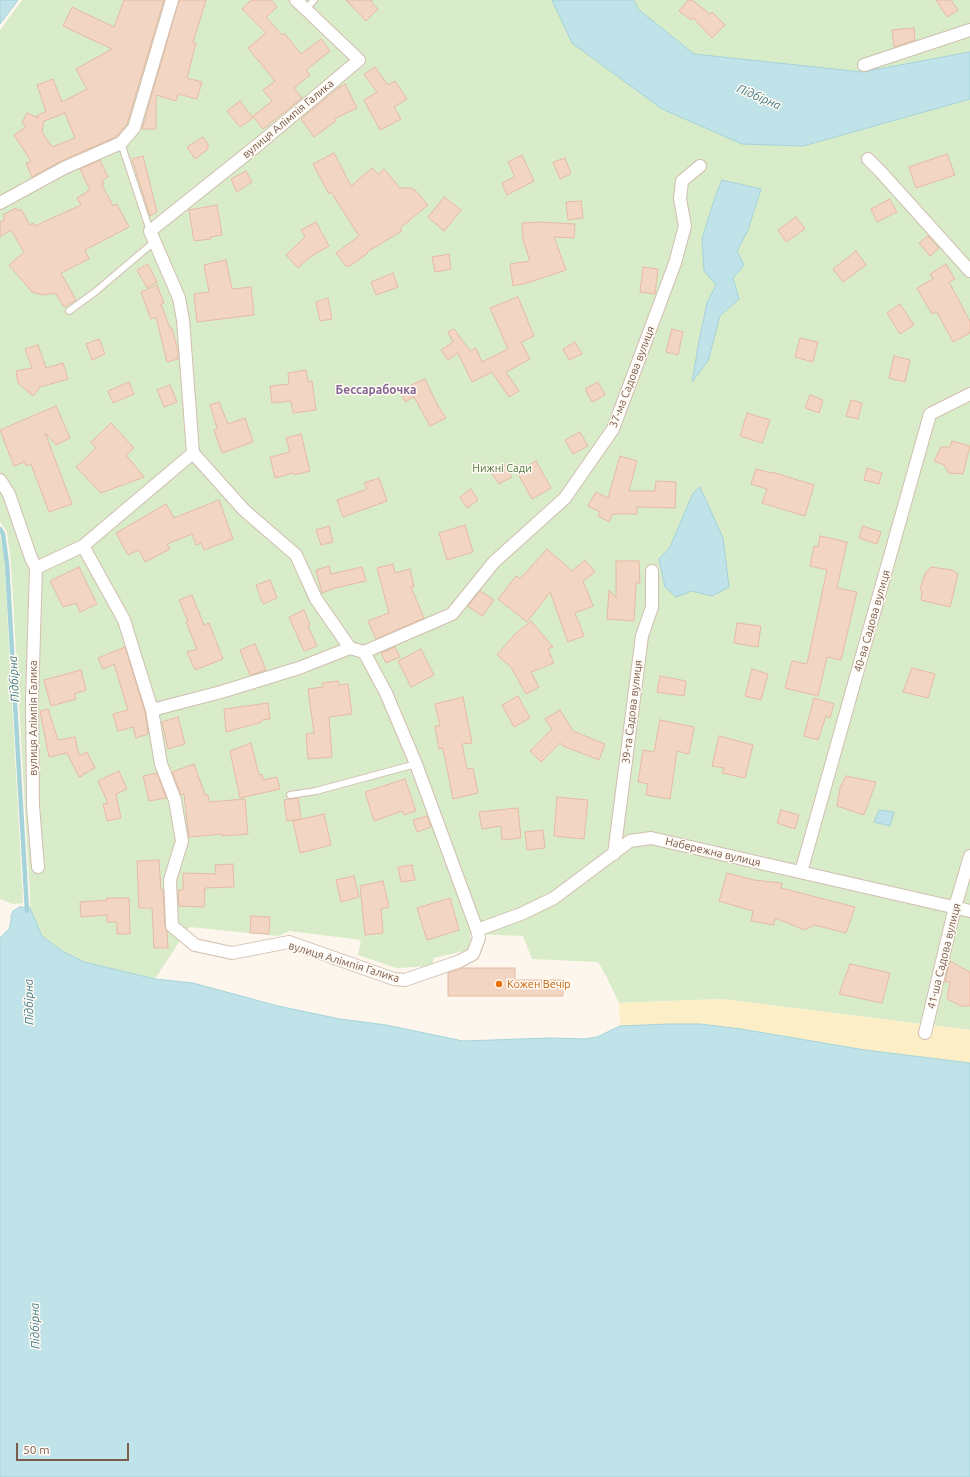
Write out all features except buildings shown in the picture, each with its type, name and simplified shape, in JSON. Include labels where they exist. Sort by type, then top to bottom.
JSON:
[{"type":"street","points":[[0,203],[64,168],[121,144],[134,128],[172,0]]},
{"type":"street","name":"вулиця Алімпія Галика","points":[[152,236],[359,60],[296,0]]},
{"type":"street","points":[[864,65],[970,30]]},
{"type":"street","points":[[868,160],[880,171],[970,271]]},
{"type":"street","name":"37-ма Садова вулиця","points":[[364,652],[452,614],[494,562],[565,498],[612,429],[675,263],[685,226],[680,199],[682,181],[700,166]]},
{"type":"street","points":[[152,236],[178,298],[183,320],[193,453],[244,510],[296,555],[316,599],[350,648]]},
{"type":"street","name":"40-ва Садова вулиця","points":[[801,872],[930,414],[970,394]]},
{"type":"street","points":[[36,568],[83,546],[193,453]]},
{"type":"street","name":"вулиця Алімпія Галика","points":[[0,480],[9,494],[31,558],[36,568],[32,708],[33,806],[38,867]]},
{"type":"street","name":"вулиця Алімпія Галика","points":[[83,546],[124,620],[152,710],[161,764],[175,800],[182,840],[170,880],[172,926],[195,945],[232,953],[289,942],[394,979],[405,980],[460,961],[473,954],[479,938],[477,930],[416,764],[386,692],[364,652]]},
{"type":"street","name":"39-та Садова вулиця","points":[[614,854],[642,636],[652,607],[652,571]]},
{"type":"street","points":[[152,710],[221,692],[299,668],[350,648],[364,652]]},
{"type":"street","name":"Набережна вулиця","points":[[477,930],[521,914],[554,898],[630,841],[651,838],[970,911]]},
{"type":"street","name":"41-ша Садова вулиця","points":[[925,1033],[955,907],[970,856]]},
{"type":"lane","points":[[306,9],[314,0]]},
{"type":"lane","points":[[69,311],[95,292],[152,236],[121,144]]},
{"type":"lane","points":[[290,795],[316,791],[416,764]]},
{"type":"green space","name":"Нижні Сади","points":[[22,0],[970,0],[970,1030],[721,999],[619,1003],[598,962],[532,959],[523,936],[470,934],[473,949],[434,958],[432,966],[397,968],[358,955],[361,940],[289,931],[279,936],[189,927],[155,979],[84,962],[62,951],[42,936],[30,908],[11,564],[7,532],[0,522],[0,30]]},
{"type":"green space","points":[[0,535],[4,555],[23,903],[13,904],[0,899]]},
{"type":"sand","points":[[721,999],[970,1030],[970,1063],[865,1050],[741,1029],[700,1024],[620,1026],[619,1003]]},
{"type":"water","points":[[0,0],[18,0],[0,24]]},
{"type":"water","points":[[552,0],[634,0],[638,9],[694,54],[862,72],[970,52],[970,99],[803,146],[742,144],[662,109],[572,43]]},
{"type":"water","points":[[722,180],[761,189],[748,230],[737,251],[744,265],[733,278],[739,299],[720,316],[708,361],[692,382],[707,303],[716,285],[704,271],[702,239]]},
{"type":"water","points":[[700,487],[723,538],[729,587],[712,596],[692,591],[676,597],[665,587],[659,559],[670,547],[693,493]]},
{"type":"water","points":[[879,810],[894,812],[890,826],[874,822]]},
{"type":"water","points":[[20,907],[30,908],[42,936],[62,951],[84,962],[155,979],[193,983],[278,1006],[340,1019],[386,1025],[463,1041],[550,1038],[585,1039],[597,1037],[620,1026],[700,1024],[741,1029],[865,1050],[970,1063],[970,1477],[0,1477],[0,938],[9,929],[13,911]]},
{"type":"waterway","name":"Підбірна","points":[[0,529],[3,534],[7,564],[27,911]]},
{"type":"place","name":"Кожен Вечір","points":[[499,984]]},
{"type":"district","name":"Бессарабочка","points":[[376,390]]}]
